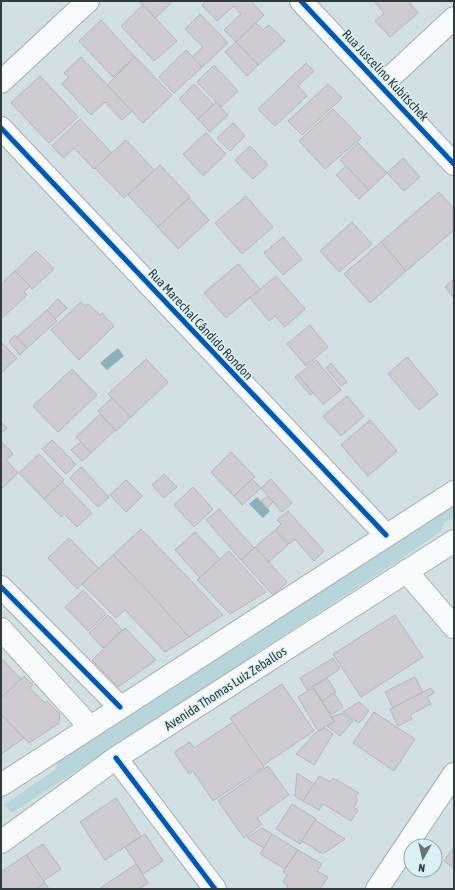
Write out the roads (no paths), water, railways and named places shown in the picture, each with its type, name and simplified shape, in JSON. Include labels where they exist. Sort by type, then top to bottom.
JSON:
[{"type":"street","points":[[1,82],[88,1]]},
{"type":"street","name":"Rua Juscelino Kubitschek","points":[[301,1],[454,164]]},
{"type":"street","points":[[381,86],[454,18]]},
{"type":"street","name":"Rua Marechal Cândido Rondon","points":[[1,128],[386,535]]},
{"type":"street","points":[[1,785],[454,492]]},
{"type":"street","name":"Avenida Thomas Luiz Zeballos","points":[[4,834],[116,758],[454,541]]},
{"type":"street","points":[[406,571],[454,627]]},
{"type":"street","points":[[2,591],[120,707]]},
{"type":"street","points":[[1,629],[90,727]]},
{"type":"street","points":[[116,758],[215,889]]},
{"type":"street","points":[[1,799],[5,792],[29,768]]},
{"type":"street","points":[[377,889],[454,774]]}]
